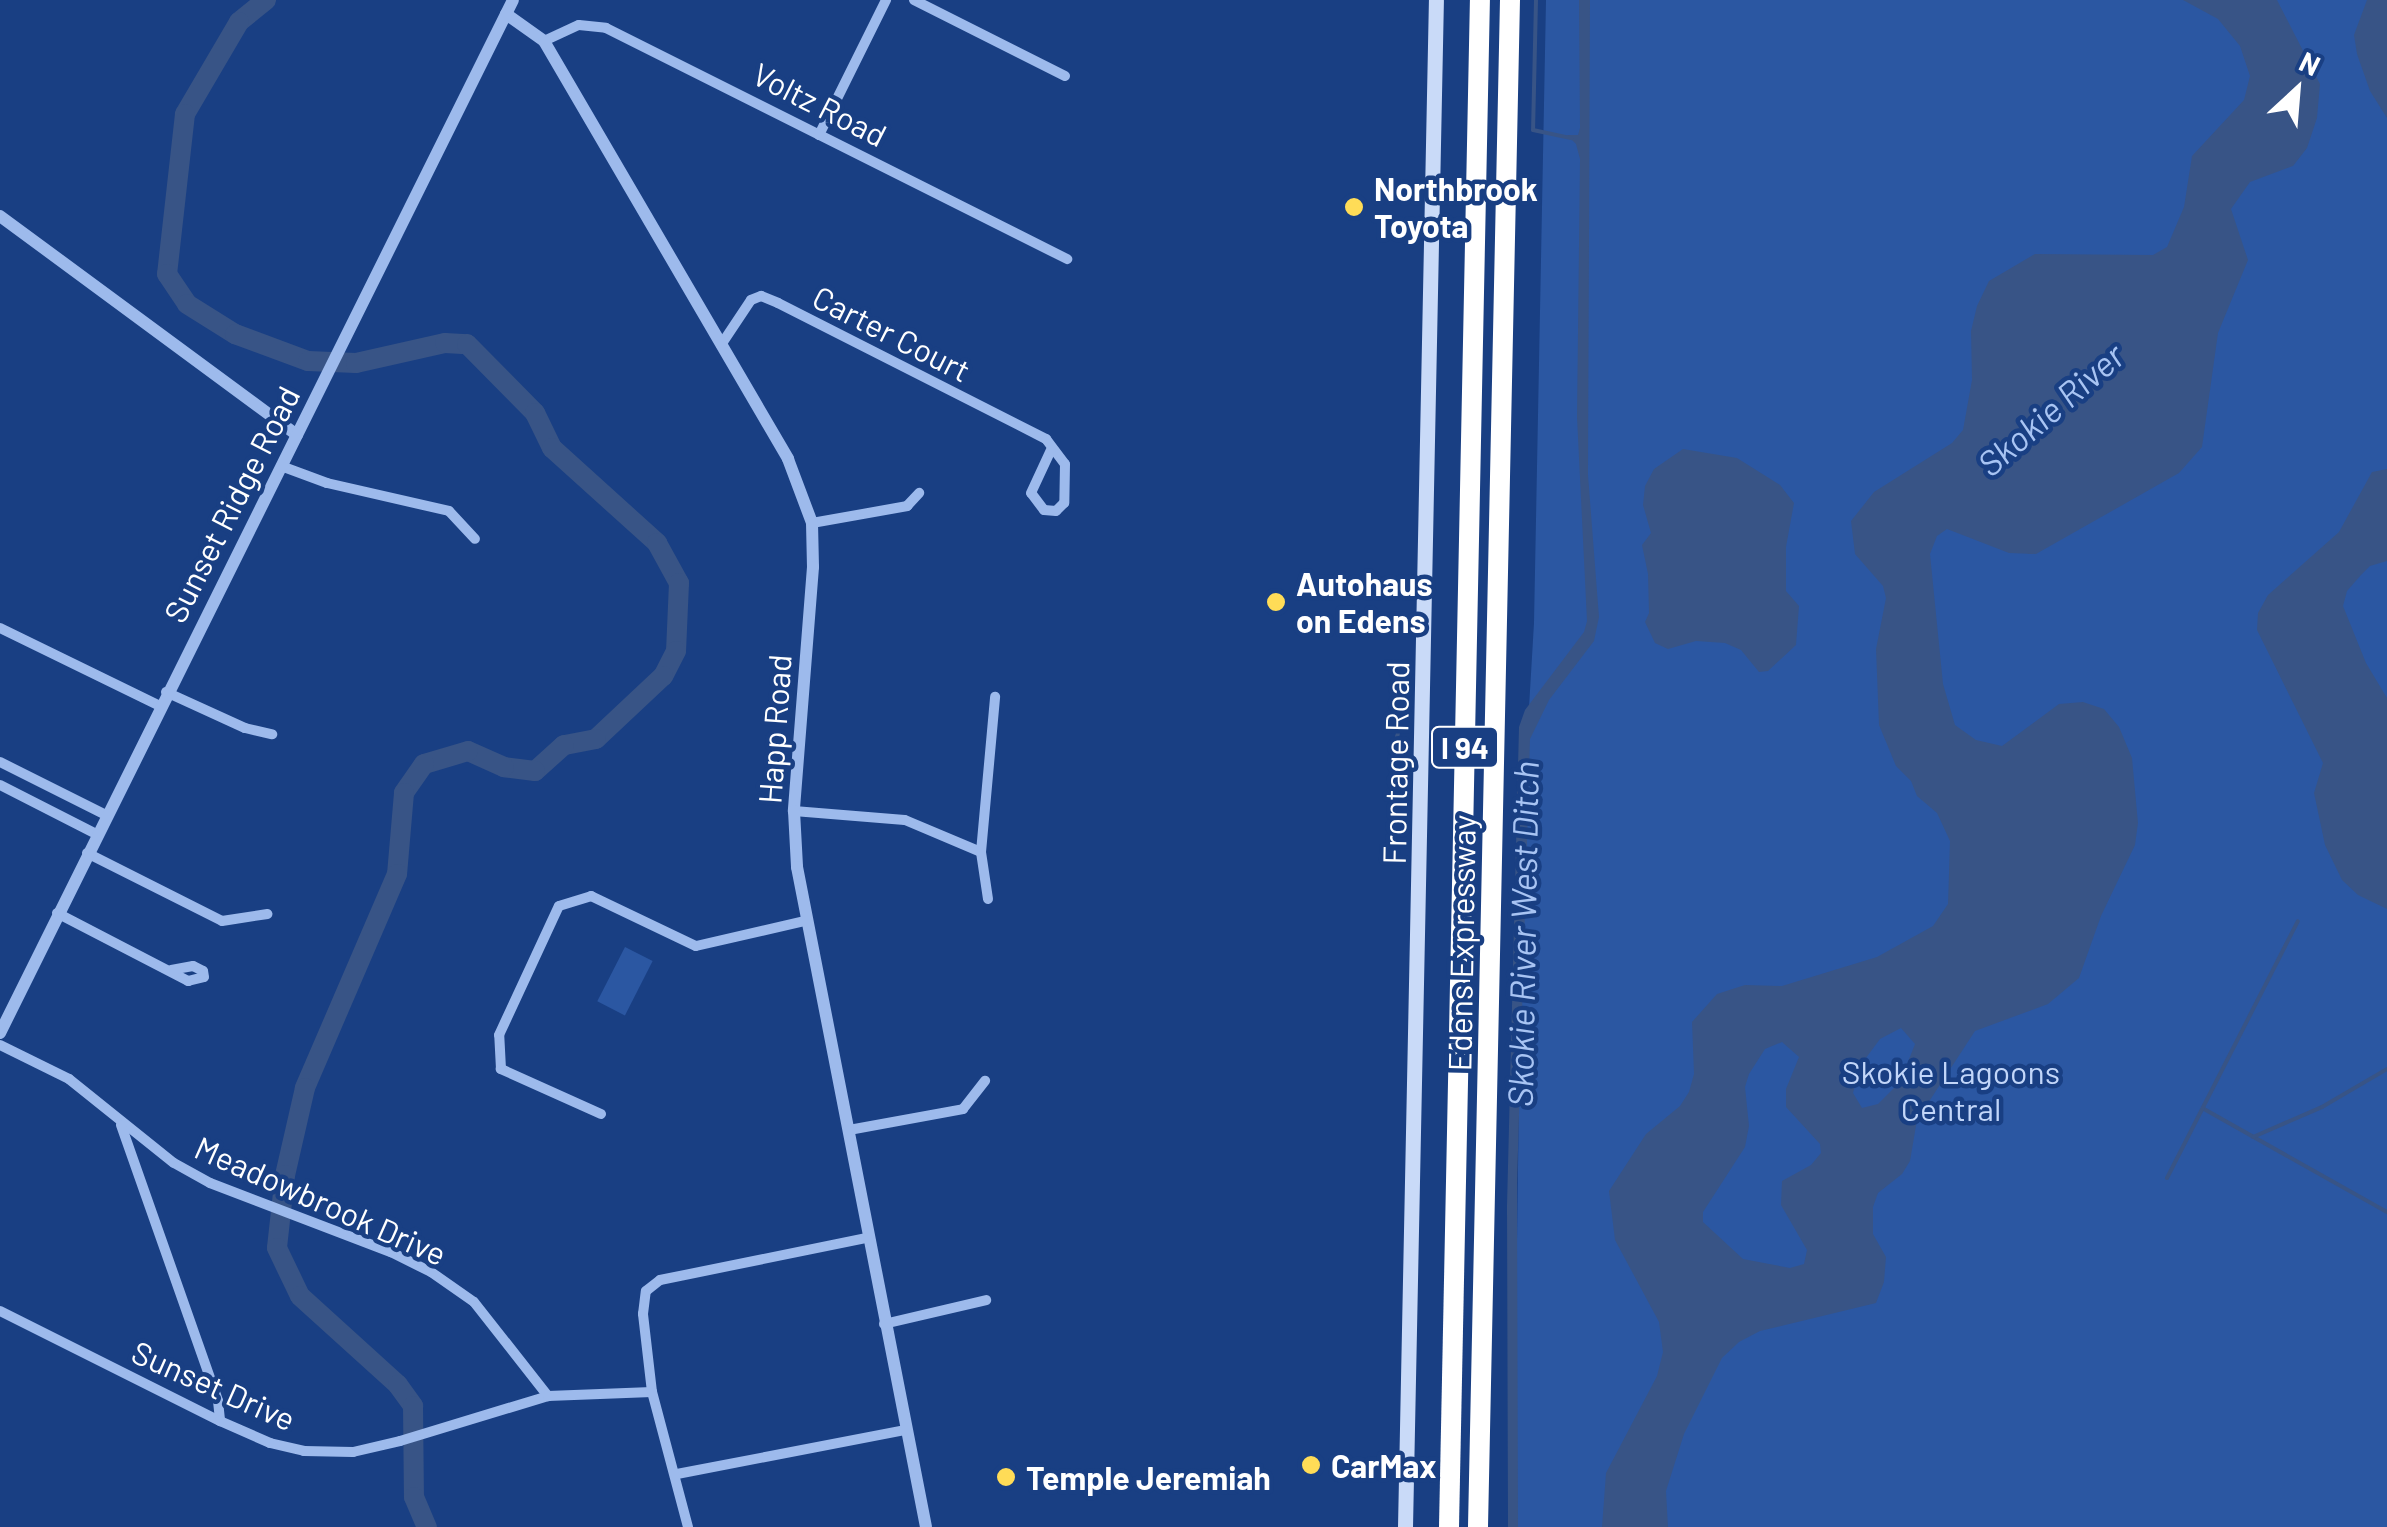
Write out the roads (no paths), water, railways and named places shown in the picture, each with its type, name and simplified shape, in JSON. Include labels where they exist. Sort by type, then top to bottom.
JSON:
[{"type":"highway","name":"Edens Expressway","points":[[1447,1527],[1480,0]]},
{"type":"highway","name":"Edens Expressway","points":[[1479,1527],[1510,0]]},
{"type":"main road","name":"Frontage Road","points":[[1406,1527],[1436,0]]},
{"type":"street","name":"Sunset Ridge Road","points":[[0,1033],[512,0]]},
{"type":"street","points":[[819,134],[886,0]]},
{"type":"street","points":[[914,0],[1065,76]]},
{"type":"street","name":"Happ Road","points":[[506,14],[544,41],[788,459],[812,523],[814,567],[794,810],[805,921],[926,1527]]},
{"type":"street","name":"Voltz Road","points":[[544,41],[580,25],[606,28],[1067,259]]},
{"type":"street","points":[[0,216],[297,435]]},
{"type":"street","name":"Carter Court","points":[[721,344],[744,306],[761,296],[1046,438],[1050,450]]},
{"type":"street","points":[[1050,450],[1065,464],[1064,503],[1056,511],[1044,510],[1032,493],[1050,450]]},
{"type":"street","points":[[281,466],[328,483],[449,511],[475,539]]},
{"type":"street","points":[[812,523],[907,506],[919,493]]},
{"type":"street","points":[[0,628],[160,706]]},
{"type":"street","points":[[166,692],[245,728],[272,734]]},
{"type":"street","points":[[988,900],[981,852],[995,697]]},
{"type":"street","points":[[0,762],[106,816]]},
{"type":"street","points":[[0,785],[96,834]]},
{"type":"street","points":[[794,810],[905,820],[981,852]]},
{"type":"street","points":[[87,853],[222,921],[267,914]]},
{"type":"street","points":[[600,1114],[501,1069],[499,1036],[560,906],[592,896],[696,946],[805,921]]},
{"type":"street","points":[[57,913],[171,970]]},
{"type":"street","name":"Meadowbrook Drive","points":[[0,1046],[69,1079],[98,1098],[121,1124],[174,1163],[270,1207],[391,1252],[474,1302],[548,1396]]},
{"type":"street","points":[[849,1130],[963,1109],[985,1081]]},
{"type":"street","points":[[121,1124],[218,1401],[220,1420]]},
{"type":"street","points":[[688,1527],[652,1392],[643,1314],[646,1291],[660,1280],[866,1238]]},
{"type":"street","points":[[884,1324],[986,1300]]},
{"type":"street","name":"Sunset Drive","points":[[0,1310],[220,1420],[270,1443],[304,1451],[353,1452],[548,1396],[652,1392]]},
{"type":"street","points":[[676,1474],[906,1430]]},
{"type":"water","name":"Skokie River West Ditch","points":[[1579,0],[1590,0],[1588,475],[1599,617],[1594,641],[1549,700],[1530,739],[1517,1184],[1518,1527],[1508,1527],[1507,1206],[1519,727],[1525,710],[1584,632],[1587,621],[1577,417],[1580,159],[1576,144],[1567,135],[1578,135],[1580,128]]},
{"type":"water","name":"Skokie River","points":[[2183,0],[2277,0],[2320,84],[2317,118],[2307,148],[2293,166],[2250,182],[2231,209],[2248,260],[2218,333],[2202,447],[2179,473],[2036,554],[2009,553],[1947,529],[1937,536],[1930,554],[1943,684],[1955,725],[1976,740],[2002,746],[2059,704],[2083,702],[2104,709],[2119,727],[2132,758],[2138,823],[2135,845],[2101,916],[2079,978],[2048,1004],[1975,1031],[1917,1120],[1910,1161],[1902,1174],[1878,1193],[1873,1207],[1873,1234],[1886,1257],[1884,1282],[1876,1303],[1760,1331],[1739,1342],[1722,1358],[1684,1434],[1666,1491],[1668,1527],[1602,1527],[1606,1473],[1657,1376],[1663,1352],[1659,1322],[1615,1240],[1609,1191],[1646,1134],[1680,1106],[1689,1092],[1694,1074],[1692,1022],[1717,994],[1745,985],[1782,986],[1877,957],[1933,926],[1948,904],[1950,841],[1937,813],[1917,796],[1911,781],[1896,766],[1879,725],[1876,649],[1886,598],[1883,586],[1855,554],[1851,521],[1874,492],[1952,443],[1963,430],[1972,380],[1971,331],[1989,281],[2035,254],[2153,255],[2167,247],[2184,207],[2192,156],[2244,100],[2250,76],[2240,46],[2218,19]],"holes":[[[1901,1028],[1915,1044],[1900,1082],[1878,1104],[1862,1108],[1853,1093],[1860,1066],[1880,1039]],[[1782,1042],[1799,1057],[1786,1089],[1786,1107],[1820,1144],[1821,1153],[1811,1165],[1782,1181],[1781,1205],[1807,1250],[1804,1264],[1790,1268],[1743,1259],[1703,1222],[1703,1212],[1745,1147],[1749,1126],[1745,1087],[1749,1074],[1765,1049]]]},
{"type":"water","points":[[2367,0],[2387,0],[2387,118],[2370,91],[2357,54],[2354,35]]},
{"type":"water","points":[[1683,449],[1737,458],[1780,485],[1794,503],[1786,547],[1786,591],[1799,606],[1796,645],[1768,671],[1759,672],[1741,650],[1725,643],[1696,641],[1668,649],[1655,643],[1645,622],[1649,613],[1648,574],[1642,545],[1651,533],[1643,505],[1645,486],[1654,469]]},
{"type":"water","points":[[2387,469],[2387,561],[2370,566],[2361,575],[2347,591],[2343,606],[2366,663],[2387,698],[2387,909],[2358,895],[2342,880],[2325,845],[2314,793],[2323,763],[2257,630],[2258,613],[2268,595],[2339,532],[2372,472]]},
{"type":"waterway","points":[[266,0],[239,22],[185,114],[167,274],[187,304],[235,334],[308,361],[356,363],[445,343],[467,344],[535,413],[552,448],[657,543],[679,583],[676,651],[663,676],[596,739],[564,745],[535,771],[504,767],[468,751],[424,764],[404,793],[397,874],[305,1088],[285,1175],[277,1248],[300,1296],[398,1385],[413,1406],[414,1497],[427,1527]]},
{"type":"waterway","points":[[1536,0],[1533,130],[1571,138]]},
{"type":"waterway","points":[[1396,779],[1397,737],[1399,729],[1405,726]]},
{"type":"waterway","points":[[2167,1178],[2298,921]]},
{"type":"waterway","points":[[2253,1137],[2322,1107],[2387,1069]]},
{"type":"waterway","points":[[2204,1109],[2387,1212]]},
{"type":"place","name":"Northbrook Toyota","points":[[1354,207]]},
{"type":"place","name":"Autohaus on Edens","points":[[1276,602]]},
{"type":"place","name":"CarMax","points":[[1311,1465]]},
{"type":"place","name":"Temple Jeremiah","points":[[1006,1477]]},
{"type":"park label","name":"Skokie Lagoons Central","points":[[1951,1090]]}]
